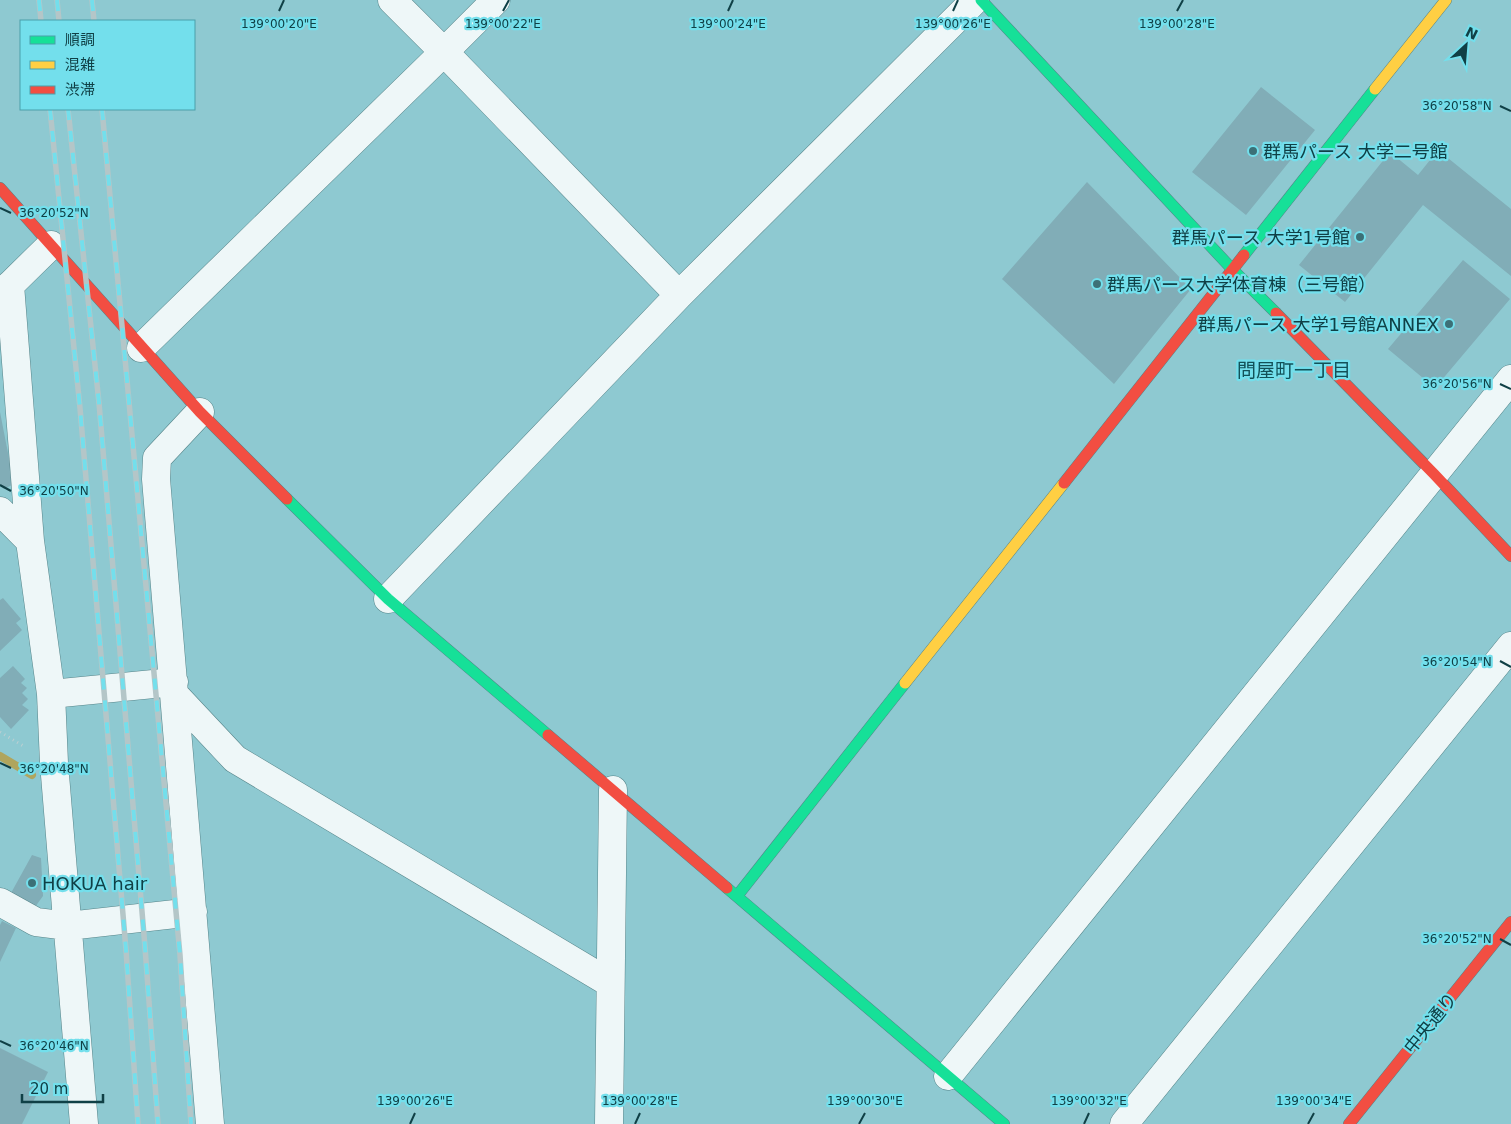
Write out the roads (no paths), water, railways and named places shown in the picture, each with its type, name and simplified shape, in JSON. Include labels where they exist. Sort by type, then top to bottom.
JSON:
[{"type":"street","points":[[392,0],[679,295]]},
{"type":"street","points":[[141,348],[496,0]]},
{"type":"street","points":[[388,598],[679,295],[975,0]]},
{"type":"street","points":[[981,0],[1232,269],[1434,474],[1511,556]]},
{"type":"street","points":[[737,896],[1446,0]]},
{"type":"street","points":[[0,188],[200,412],[388,598],[1004,1124]]},
{"type":"street","points":[[51,245],[5,290],[30,541],[52,694],[54,763],[84,1124]]},
{"type":"street","points":[[948,1076],[1511,379]]},
{"type":"street","points":[[200,412],[157,458],[156,479],[210,1124]]},
{"type":"street","points":[[0,511],[30,541]]},
{"type":"street","points":[[1124,1124],[1511,646]]},
{"type":"street","points":[[52,694],[175,688]]},
{"type":"street","points":[[175,688],[235,759],[610,983]]},
{"type":"street","points":[[609,1124],[613,790]]},
{"type":"street","points":[[0,902],[36,922],[68,926],[193,912]]},
{"type":"street","name":"中央通り","points":[[1349,1124],[1511,922]]},
{"type":"waterway","points":[[0,756],[32,775]]},
{"type":"railway","points":[[39,0],[41,20]]},
{"type":"railway","points":[[57,0],[59,20]]},
{"type":"railway","points":[[92,0],[94,20]]},
{"type":"railway","points":[[50,110],[80,408],[126,950],[138,1124]]},
{"type":"railway","points":[[68,110],[99,403],[158,1124]]},
{"type":"railway","points":[[102,110],[180,955],[191,1124]]},
{"type":"place","name":"群馬パース 大学二号館","points":[[1253,151]]},
{"type":"place","name":"群馬パース 大学1号館","points":[[1360,237]]},
{"type":"place","name":"群馬パース大学体育棟（三号館）","points":[[1097,284]]},
{"type":"place","name":"群馬パース 大学1号館ANNEX","points":[[1449,324]]},
{"type":"place","name":"HOKUA hair","points":[[32,883]]},
{"type":"district","name":"問屋町一丁目","points":[[1294,370]]}]
